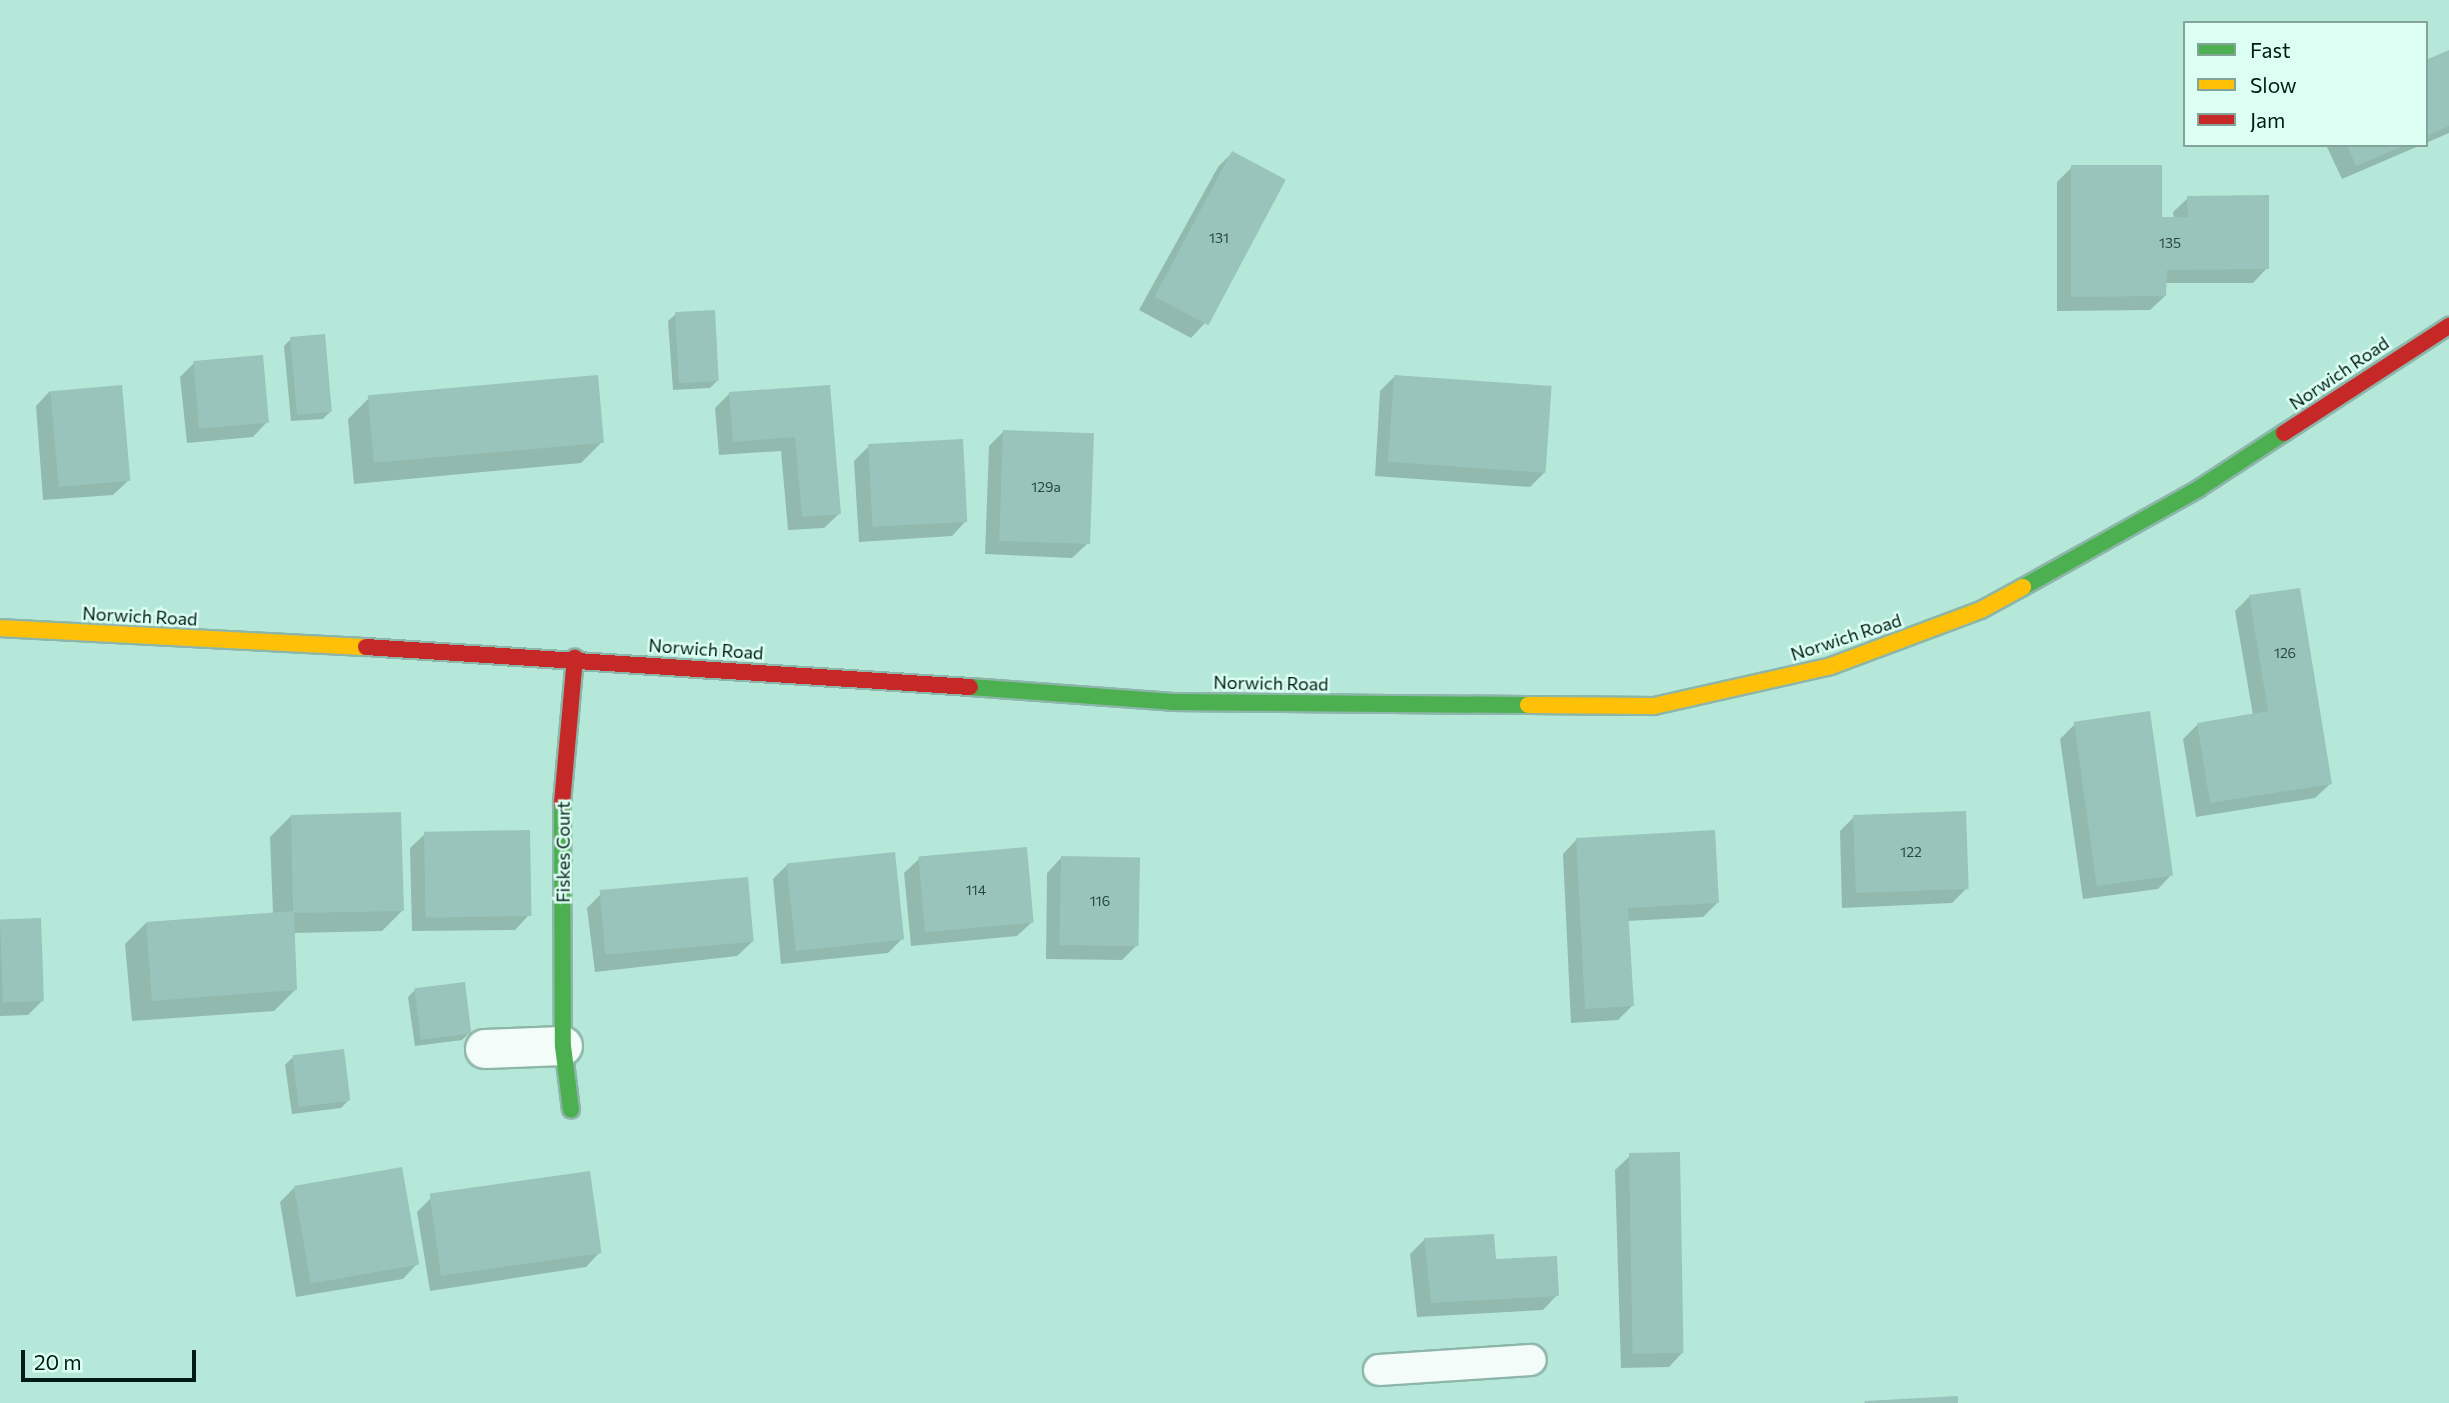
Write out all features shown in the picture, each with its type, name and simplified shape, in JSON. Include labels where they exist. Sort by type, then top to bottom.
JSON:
[{"type":"street","name":"Norwich Road","points":[[0,628],[575,659],[1172,702],[1654,706],[1831,666],[1981,610],[2198,489],[2449,326]]},
{"type":"street","name":"Fiskes Court","points":[[570,1110],[563,1046],[562,801],[575,659]]},
{"type":"street","points":[[485,1049],[563,1046]]},
{"type":"lane","points":[[1379,1370],[1531,1360]]},
{"type":"building","points":[[2449,50],[2449,126],[2428,135],[2428,59]]},
{"type":"building","points":[[2348,147],[2400,147],[2356,166]]},
{"type":"building","points":[[1232,151],[1286,180],[1208,325],[1155,297]]},
{"type":"building","points":[[2071,165],[2162,165],[2162,217],[2188,217],[2187,196],[2269,195],[2269,269],[2167,270],[2166,296],[2071,297]]},
{"type":"building","points":[[715,310],[719,381],[679,383],[675,312]]},
{"type":"building","points":[[325,334],[332,412],[297,415],[290,337]]},
{"type":"building","points":[[263,355],[269,423],[199,429],[193,361]]},
{"type":"building","points":[[598,375],[604,443],[374,463],[368,395]]},
{"type":"building","points":[[1394,375],[1552,386],[1546,473],[1388,462]]},
{"type":"building","points":[[122,385],[130,481],[59,487],[50,391]]},
{"type":"building","points":[[830,385],[841,514],[802,517],[795,437],[733,442],[729,392]]},
{"type":"building","points":[[1003,430],[1094,433],[1090,544],[999,541]]},
{"type":"building","points":[[963,439],[967,522],[872,527],[868,444]]},
{"type":"building","points":[[2300,588],[2332,784],[2210,803],[2197,723],[2268,711],[2249,595]]},
{"type":"building","points":[[2150,711],[2173,875],[2097,886],[2074,722]]},
{"type":"building","points":[[1966,811],[1969,889],[1856,893],[1853,815]]},
{"type":"building","points":[[401,812],[404,911],[294,913],[297,990],[152,1001],[146,922],[293,911],[291,815]]},
{"type":"building","points":[[530,830],[532,916],[426,918],[424,832]]},
{"type":"building","points":[[1715,830],[1719,903],[1628,908],[1634,1006],[1585,1009],[1576,838]]},
{"type":"building","points":[[1027,847],[1034,923],[925,932],[918,856]]},
{"type":"building","points":[[895,852],[904,940],[796,951],[787,863]]},
{"type":"building","points":[[1061,856],[1140,857],[1138,946],[1059,945]]},
{"type":"building","points":[[748,877],[754,942],[605,955],[600,890]]},
{"type":"building","points":[[41,918],[44,1001],[3,1002],[0,919]]},
{"type":"building","points":[[465,982],[471,1034],[421,1040],[414,988]]},
{"type":"building","points":[[344,1049],[350,1101],[299,1107],[292,1055]]},
{"type":"building","points":[[1680,1152],[1684,1353],[1633,1354],[1629,1153]]},
{"type":"building","points":[[402,1167],[419,1264],[311,1284],[294,1186]]},
{"type":"building","points":[[590,1171],[602,1253],[441,1276],[430,1194]]},
{"type":"building","points":[[1494,1234],[1496,1259],[1557,1256],[1559,1296],[1431,1303],[1424,1238]]},
{"type":"building","points":[[1958,1396],[1958,1403],[1864,1401]]},
{"type":"traffic: fast","points":[[2023,587],[2198,489],[2284,433]]},
{"type":"traffic: fast","points":[[970,687],[1172,702],[1528,705]]},
{"type":"traffic: fast","points":[[562,803],[563,1046],[571,1110]]},
{"type":"traffic: slow","points":[[1528,705],[1654,706],[1831,666],[1981,610],[2023,587]]},
{"type":"traffic: slow","points":[[0,628],[366,647]]},
{"type":"traffic: jam","points":[[2284,433],[2449,326]]},
{"type":"traffic: jam","points":[[366,647],[970,687]]},
{"type":"traffic: jam","points":[[562,803],[575,658]]}]
